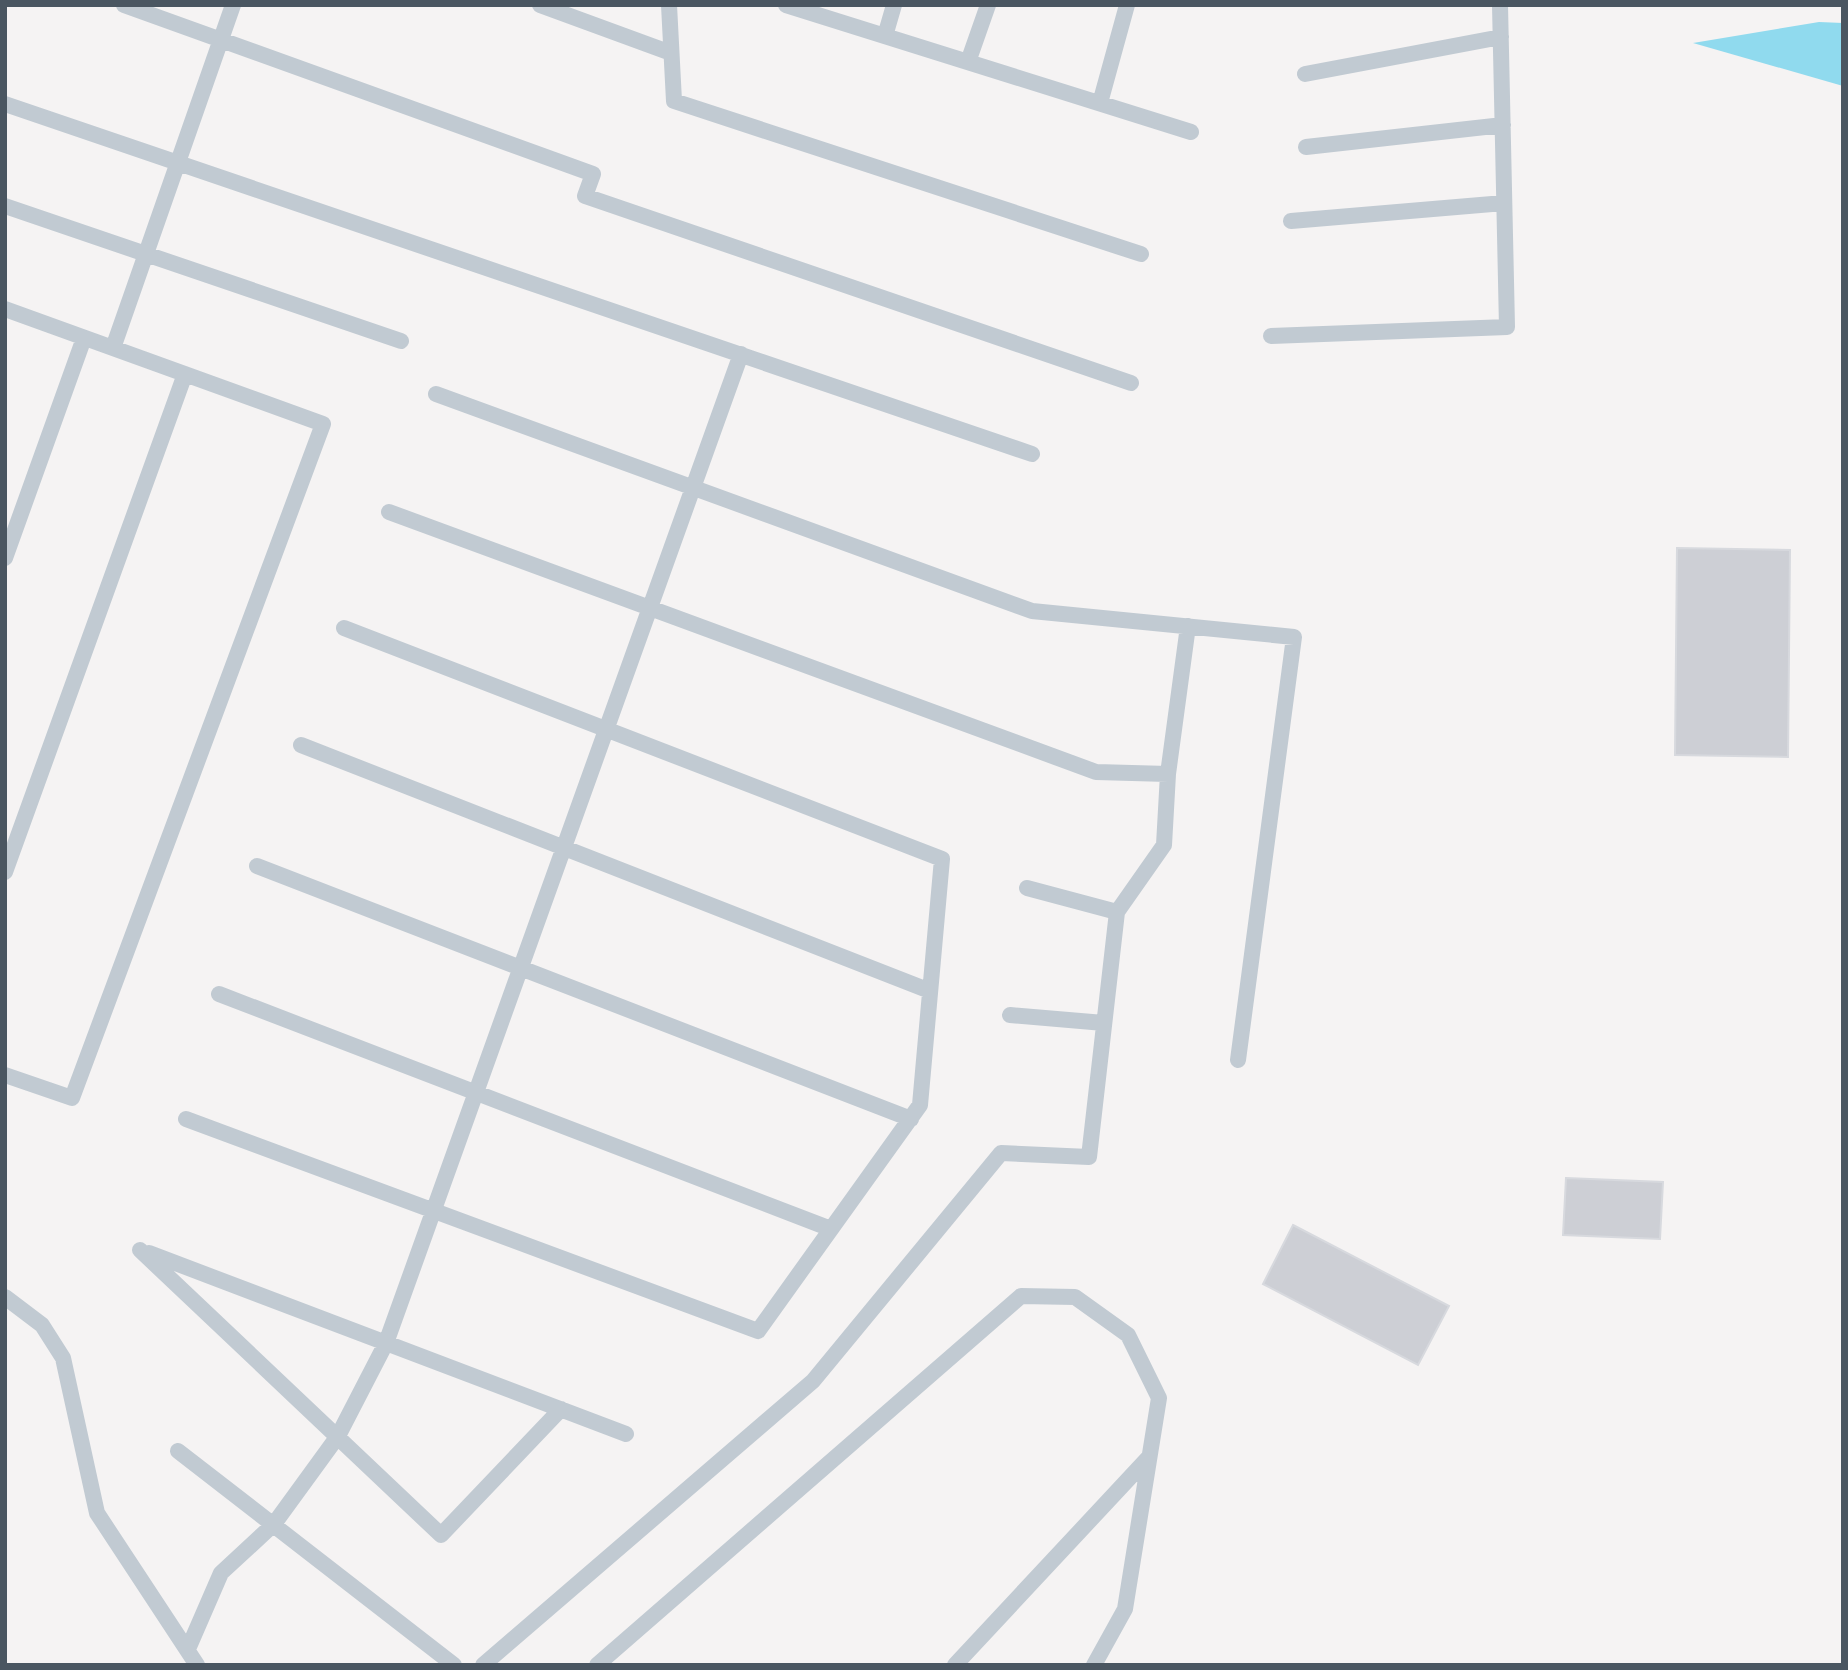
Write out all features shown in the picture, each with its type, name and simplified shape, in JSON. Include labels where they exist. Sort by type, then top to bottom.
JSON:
[{"type":"lane","points":[[124,5],[593,174],[584,195],[1131,383]]},
{"type":"lane","points":[[113,348],[233,5]]},
{"type":"lane","points":[[540,5],[671,52]]},
{"type":"lane","points":[[669,5],[674,101],[1141,254]]},
{"type":"lane","points":[[786,5],[1191,132]]},
{"type":"lane","points":[[885,36],[894,5]]},
{"type":"lane","points":[[968,62],[988,5]]},
{"type":"lane","points":[[1100,103],[1127,5]]},
{"type":"lane","points":[[1271,336],[1507,327],[1500,5]]},
{"type":"lane","points":[[1305,74],[1501,37]]},
{"type":"lane","points":[[5,104],[1032,454]]},
{"type":"lane","points":[[1306,147],[1503,125]]},
{"type":"lane","points":[[1292,221],[1504,203]]},
{"type":"lane","points":[[5,206],[401,341]]},
{"type":"lane","points":[[5,309],[323,424],[72,1098],[5,1075]]},
{"type":"lane","points":[[5,558],[84,338]]},
{"type":"lane","points":[[188,1649],[221,1573],[274,1524],[338,1436],[386,1343],[741,354]]},
{"type":"lane","points":[[5,873],[185,374]]},
{"type":"lane","points":[[436,394],[1032,611],[1294,637],[1238,1060]]},
{"type":"lane","points":[[390,512],[1096,772],[1168,774]]},
{"type":"lane","points":[[482,1665],[813,1381],[1001,1153],[1089,1157],[1117,912],[1164,845],[1168,774],[1188,626]]},
{"type":"lane","points":[[186,1119],[758,1331],[920,1105],[942,859],[344,628]]},
{"type":"lane","points":[[301,745],[930,991]]},
{"type":"lane","points":[[257,866],[911,1119]]},
{"type":"lane","points":[[1027,888],[1117,912]]},
{"type":"lane","points":[[219,994],[831,1229]]},
{"type":"lane","points":[[1010,1015],[1104,1023]]},
{"type":"lane","points":[[561,1409],[441,1535],[140,1250],[561,1409],[626,1434]]},
{"type":"lane","points":[[597,1665],[1021,1296],[1075,1297],[1128,1335],[1159,1398],[1125,1609],[1094,1665]]},
{"type":"lane","points":[[5,1297],[43,1325],[63,1359],[97,1513],[197,1665]]},
{"type":"lane","points":[[178,1451],[454,1665]]},
{"type":"lane","points":[[955,1665],[1150,1456]]},
{"type":"water","points":[[1819,22],[1843,23],[1843,86],[1693,43]]},
{"type":"building","points":[[1677,548],[1790,550],[1788,757],[1675,755]]},
{"type":"building","points":[[1566,1178],[1663,1182],[1660,1239],[1563,1235]]},
{"type":"building","points":[[1293,1225],[1449,1306],[1418,1365],[1263,1284]]}]
